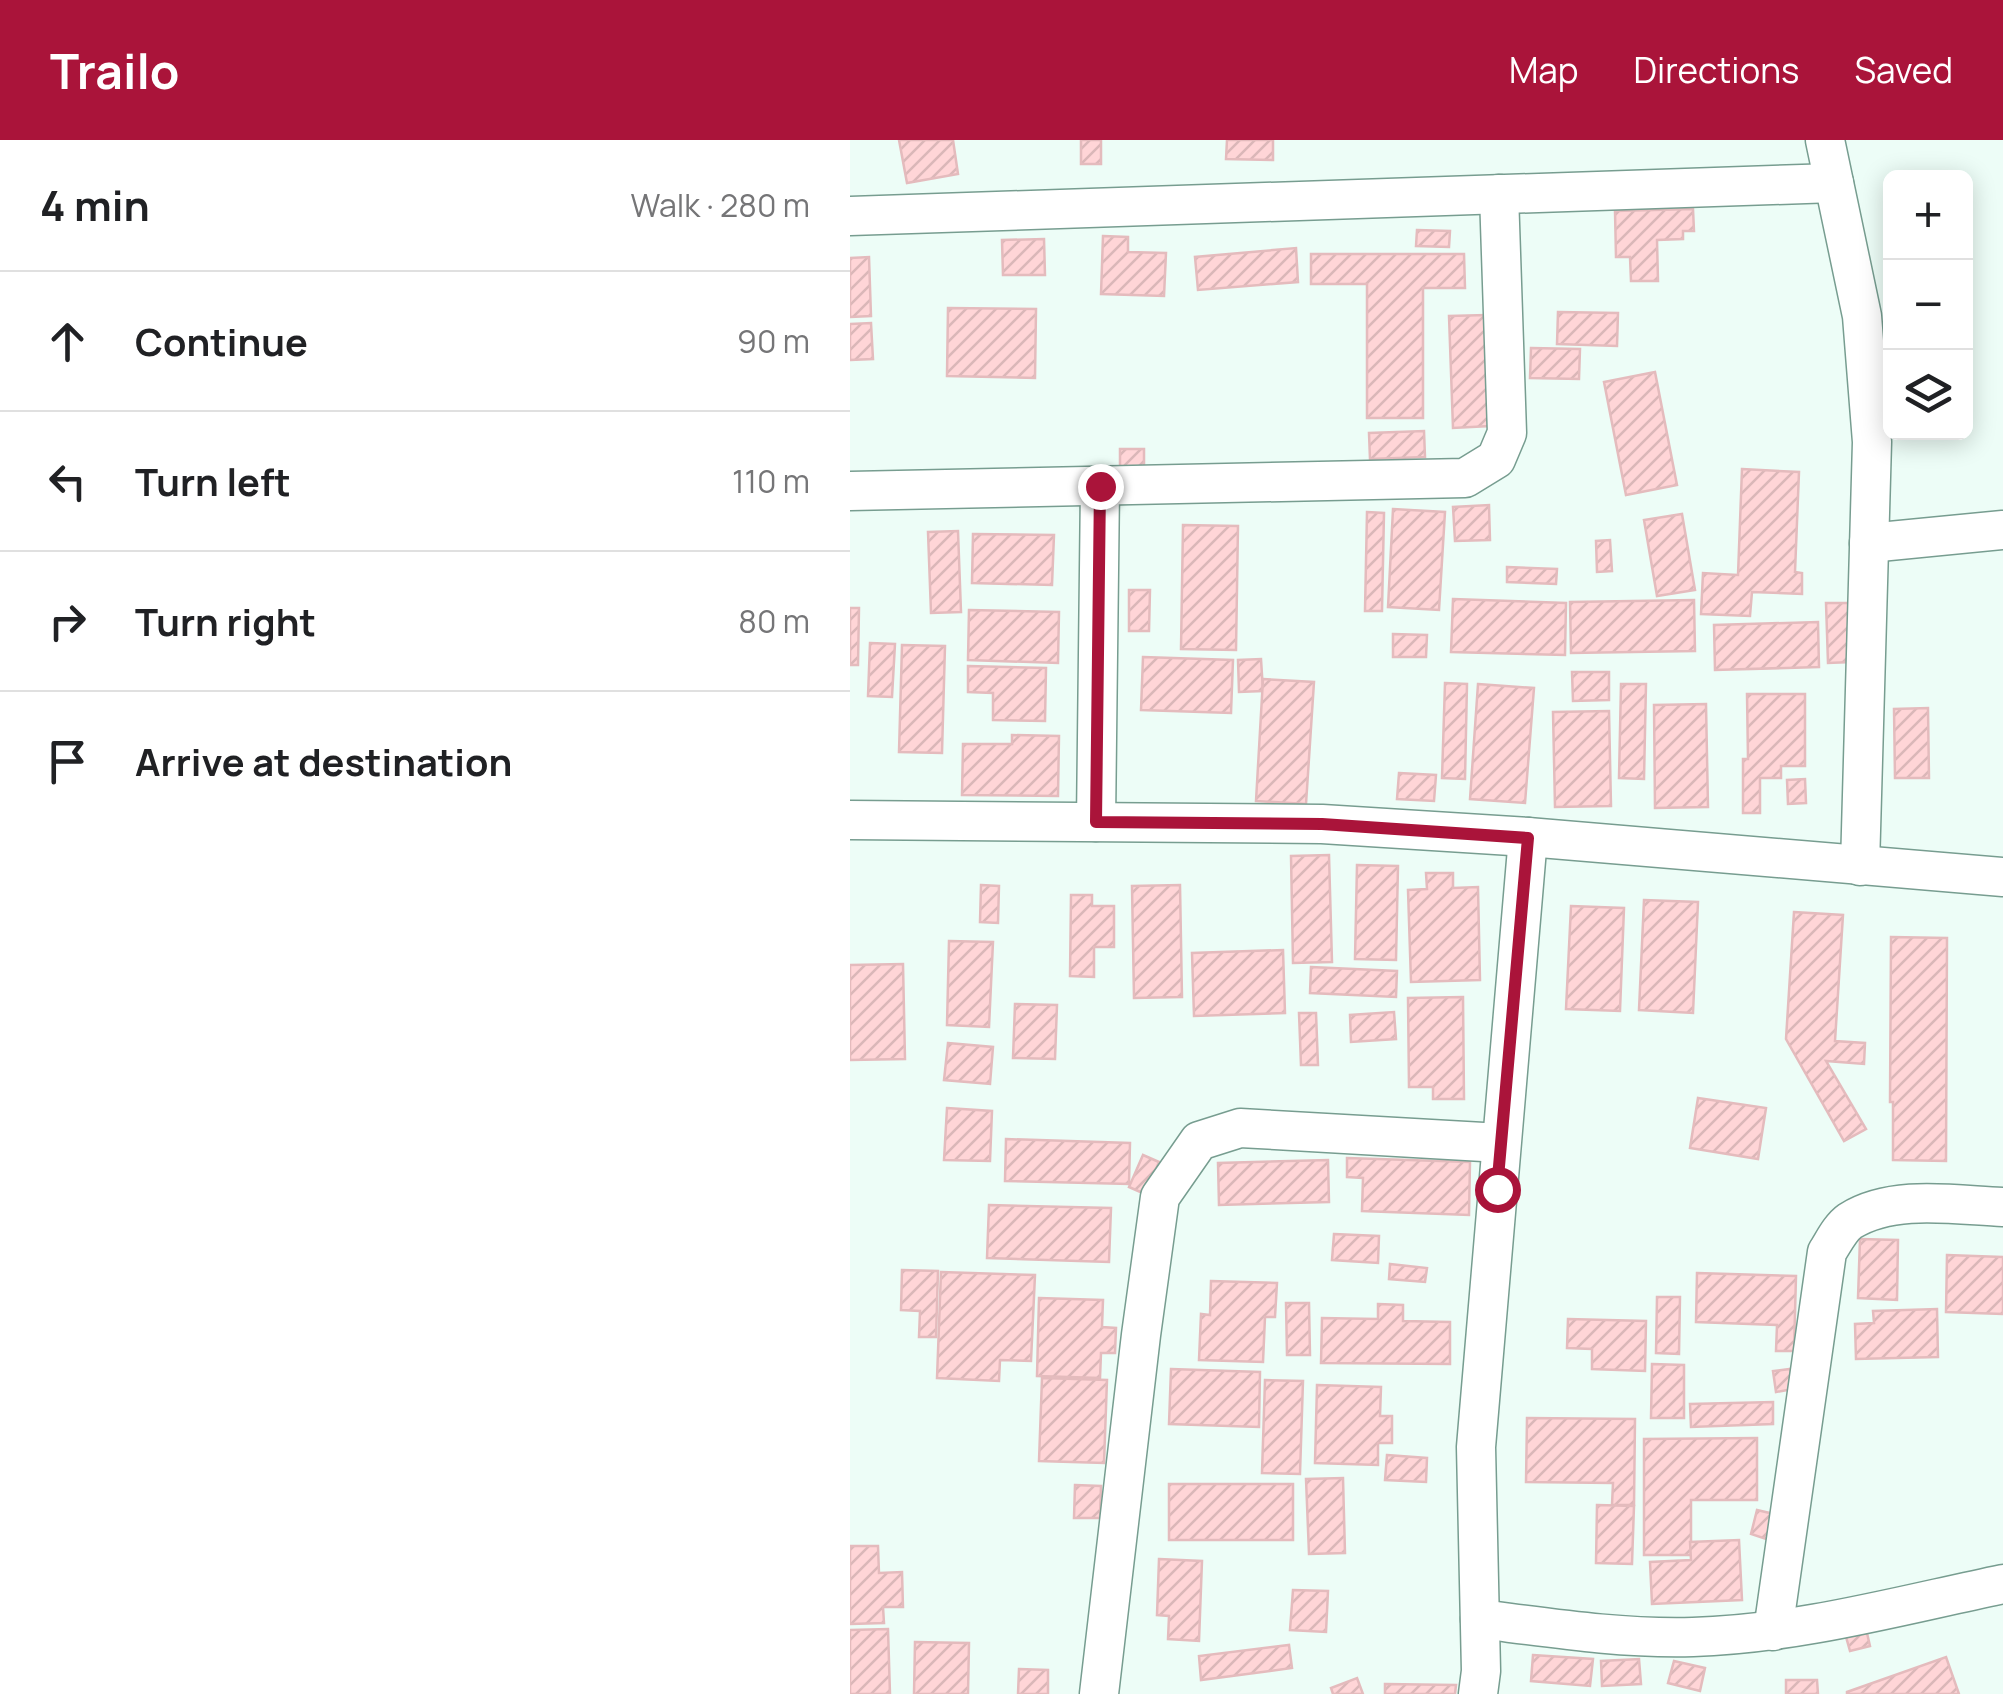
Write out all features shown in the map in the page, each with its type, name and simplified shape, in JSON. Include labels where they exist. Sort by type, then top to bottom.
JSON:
[{"type":"street","points":[[1825,140],[1862,316],[1872,442],[1860,866]]},
{"type":"street","points":[[850,216],[1834,183]]},
{"type":"street","points":[[850,491],[1465,478],[1496,459],[1508,433],[1499,194]]},
{"type":"street","points":[[1096,822],[1100,486]]},
{"type":"street","points":[[1869,542],[2003,530]]},
{"type":"street","points":[[850,820],[1322,824],[2003,877]]},
{"type":"street","points":[[1478,1694],[1481,1670],[1476,1447],[1528,838]]},
{"type":"street","points":[[1100,1694],[1160,1197],[1200,1141],[1240,1128],[1501,1144]]},
{"type":"street","points":[[1773,1631],[1827,1252],[1847,1223],[1880,1208],[1919,1204],[2003,1207]]},
{"type":"street","points":[[1480,1620],[1620,1637],[1696,1637],[1773,1631],[2003,1584]]},
{"type":"building","points":[[899,140],[953,140],[958,174],[907,183]]},
{"type":"building","points":[[1081,140],[1101,140],[1101,164],[1081,164]]},
{"type":"building","points":[[1227,140],[1273,140],[1273,160],[1226,159]]},
{"type":"building","points":[[1693,209],[1694,231],[1683,231],[1683,239],[1657,240],[1658,281],[1631,281],[1630,257],[1616,257],[1615,211]]},
{"type":"building","points":[[1417,230],[1450,231],[1449,247],[1416,246]]},
{"type":"building","points":[[1103,236],[1128,237],[1128,252],[1166,253],[1164,296],[1101,294]]},
{"type":"building","points":[[1044,239],[1045,275],[1003,275],[1002,240]]},
{"type":"building","points":[[1296,248],[1298,282],[1198,290],[1195,257]]},
{"type":"building","points":[[1311,254],[1464,254],[1465,288],[1423,288],[1423,418],[1367,418],[1367,284],[1311,284]]},
{"type":"building","points":[[869,257],[871,316],[850,317],[850,258]]},
{"type":"building","points":[[948,308],[1036,309],[1035,378],[947,376]]},
{"type":"building","points":[[1558,312],[1618,313],[1617,346],[1557,344]]},
{"type":"building","points":[[1486,315],[1490,426],[1453,428],[1449,316]]},
{"type":"building","points":[[871,323],[873,359],[850,360],[850,324]]},
{"type":"building","points":[[1531,348],[1580,349],[1579,379],[1530,378]]},
{"type":"building","points":[[1655,372],[1677,485],[1626,495],[1604,382]]},
{"type":"building","points":[[1424,431],[1425,457],[1370,459],[1369,433]]},
{"type":"building","points":[[1120,449],[1144,449],[1144,468],[1120,468]]},
{"type":"building","points":[[1742,469],[1799,472],[1795,572],[1802,573],[1802,594],[1752,592],[1750,616],[1701,614],[1703,573],[1738,575]]},
{"type":"building","points":[[1489,505],[1490,540],[1455,541],[1453,507]]},
{"type":"building","points":[[1393,509],[1445,512],[1439,610],[1388,607]]},
{"type":"building","points":[[1367,512],[1384,513],[1382,611],[1365,611]]},
{"type":"building","points":[[1682,514],[1695,590],[1657,596],[1644,520]]},
{"type":"building","points":[[1183,525],[1238,526],[1236,650],[1181,649]]},
{"type":"building","points":[[958,531],[961,612],[931,613],[928,532]]},
{"type":"building","points":[[973,534],[1054,535],[1052,585],[972,583]]},
{"type":"building","points":[[1610,540],[1612,571],[1597,572],[1596,541]]},
{"type":"building","points":[[1507,567],[1557,569],[1556,584],[1507,582]]},
{"type":"building","points":[[1129,590],[1150,590],[1149,631],[1129,631]]},
{"type":"building","points":[[1453,599],[1566,603],[1565,655],[1451,652]]},
{"type":"building","points":[[1694,600],[1695,651],[1571,653],[1570,602]]},
{"type":"building","points":[[1826,603],[1850,603],[1852,662],[1828,663]]},
{"type":"building","points":[[850,608],[859,608],[858,665],[850,665]]},
{"type":"building","points":[[969,610],[1059,612],[1058,663],[968,660]]},
{"type":"building","points":[[1818,622],[1819,667],[1715,670],[1714,625]]},
{"type":"building","points":[[1393,634],[1427,635],[1426,657],[1393,657]]},
{"type":"building","points":[[870,643],[895,644],[892,697],[868,696]]},
{"type":"building","points":[[902,645],[945,646],[942,753],[899,752]]},
{"type":"building","points":[[1143,657],[1233,660],[1231,713],[1141,710]]},
{"type":"building","points":[[1261,659],[1263,691],[1239,692],[1238,660]]},
{"type":"building","points":[[968,666],[1046,668],[1045,721],[993,720],[993,693],[968,692]]},
{"type":"building","points":[[1572,672],[1609,672],[1609,700],[1573,701]]},
{"type":"building","points":[[1263,679],[1314,682],[1306,804],[1256,801]]},
{"type":"building","points":[[1445,683],[1467,684],[1465,779],[1442,778]]},
{"type":"building","points":[[1478,684],[1534,688],[1525,803],[1470,799]]},
{"type":"building","points":[[1621,684],[1646,684],[1644,779],[1619,778]]},
{"type":"building","points":[[1747,694],[1805,694],[1805,766],[1781,766],[1781,778],[1760,778],[1760,813],[1743,813],[1743,759],[1748,759]]},
{"type":"building","points":[[1706,704],[1708,807],[1655,808],[1654,705]]},
{"type":"building","points":[[1928,708],[1929,778],[1895,778],[1894,709]]},
{"type":"building","points":[[1609,711],[1611,806],[1555,807],[1553,712]]},
{"type":"building","points":[[1012,735],[1059,736],[1058,796],[962,795],[963,744],[1012,744]]},
{"type":"building","points":[[1399,773],[1436,775],[1434,801],[1397,799]]},
{"type":"building","points":[[1805,779],[1806,803],[1788,804],[1787,780]]},
{"type":"building","points":[[1329,855],[1332,962],[1293,963],[1291,856]]},
{"type":"building","points":[[1357,865],[1398,866],[1396,960],[1355,959]]},
{"type":"building","points":[[1426,873],[1453,873],[1453,888],[1478,887],[1480,980],[1411,982],[1408,890],[1427,889]]},
{"type":"building","points":[[981,885],[999,886],[998,923],[980,922]]},
{"type":"building","points":[[1180,885],[1182,997],[1134,998],[1132,886]]},
{"type":"building","points":[[1071,895],[1092,895],[1092,906],[1114,906],[1114,947],[1094,947],[1094,977],[1070,976]]},
{"type":"building","points":[[1644,900],[1698,902],[1693,1013],[1639,1010]]},
{"type":"building","points":[[1571,906],[1624,908],[1620,1011],[1566,1009]]},
{"type":"building","points":[[1794,912],[1843,915],[1835,1041],[1865,1043],[1864,1064],[1826,1061],[1866,1129],[1844,1141],[1786,1039]]},
{"type":"building","points":[[1891,937],[1947,938],[1946,1161],[1893,1160]]},
{"type":"building","points":[[949,941],[993,942],[989,1027],[947,1025]]},
{"type":"building","points":[[1283,950],[1285,1013],[1194,1016],[1192,953]]},
{"type":"building","points":[[903,964],[905,1059],[850,1060],[850,965]]},
{"type":"building","points":[[1311,967],[1397,971],[1396,997],[1310,993]]},
{"type":"building","points":[[1463,997],[1464,1099],[1433,1099],[1433,1087],[1409,1087],[1408,998]]},
{"type":"building","points":[[1015,1004],[1057,1005],[1055,1059],[1013,1058]]},
{"type":"building","points":[[1394,1012],[1396,1039],[1351,1042],[1350,1015]]},
{"type":"building","points":[[1299,1013],[1316,1013],[1318,1065],[1301,1065]]},
{"type":"building","points":[[948,1043],[993,1047],[990,1084],[944,1080]]},
{"type":"building","points":[[1698,1098],[1766,1108],[1758,1159],[1690,1148]]},
{"type":"building","points":[[947,1108],[992,1111],[990,1161],[944,1160]]},
{"type":"building","points":[[1006,1139],[1130,1143],[1129,1184],[1005,1181]]},
{"type":"building","points":[[1143,1155],[1159,1162],[1145,1194],[1129,1187]]},
{"type":"building","points":[[1347,1158],[1470,1162],[1469,1215],[1362,1211],[1363,1178],[1347,1177]]},
{"type":"building","points":[[1328,1160],[1329,1202],[1219,1205],[1218,1163]]},
{"type":"building","points":[[989,1205],[1111,1208],[1109,1262],[987,1258]]},
{"type":"building","points":[[1334,1234],[1379,1236],[1378,1263],[1332,1260]]},
{"type":"building","points":[[1860,1239],[1898,1240],[1897,1300],[1858,1298]]},
{"type":"building","points":[[1947,1255],[2003,1257],[2003,1314],[1946,1312]]},
{"type":"building","points":[[1390,1264],[1427,1268],[1425,1282],[1389,1279]]},
{"type":"building","points":[[902,1270],[938,1271],[936,1337],[919,1337],[920,1311],[901,1310]]},
{"type":"building","points":[[941,1272],[1035,1275],[1031,1361],[1000,1360],[999,1381],[937,1378]]},
{"type":"building","points":[[1697,1273],[1796,1276],[1794,1351],[1776,1351],[1777,1325],[1696,1322]]},
{"type":"building","points":[[1211,1281],[1277,1283],[1275,1317],[1265,1317],[1263,1362],[1199,1360],[1201,1314],[1210,1315]]},
{"type":"building","points":[[1657,1297],[1680,1297],[1679,1354],[1656,1353]]},
{"type":"building","points":[[1039,1298],[1103,1300],[1102,1327],[1116,1328],[1115,1353],[1101,1353],[1100,1378],[1037,1376]]},
{"type":"building","points":[[1286,1303],[1309,1303],[1310,1355],[1287,1355]]},
{"type":"building","points":[[1378,1304],[1403,1305],[1403,1321],[1450,1322],[1450,1364],[1321,1363],[1322,1318],[1378,1319]]},
{"type":"building","points":[[1937,1309],[1938,1357],[1856,1359],[1855,1324],[1874,1323],[1873,1311]]},
{"type":"building","points":[[1568,1319],[1646,1321],[1645,1371],[1592,1369],[1592,1349],[1567,1348]]},
{"type":"building","points":[[1652,1364],[1684,1365],[1684,1418],[1651,1418]]},
{"type":"building","points":[[1171,1369],[1260,1372],[1259,1427],[1169,1424]]},
{"type":"building","points":[[1790,1369],[1793,1389],[1776,1392],[1773,1371]]},
{"type":"building","points":[[1042,1378],[1107,1380],[1104,1463],[1039,1461]]},
{"type":"building","points":[[1265,1380],[1303,1381],[1300,1474],[1262,1473]]},
{"type":"building","points":[[1317,1385],[1381,1387],[1380,1416],[1392,1416],[1392,1443],[1378,1443],[1378,1465],[1315,1463]]},
{"type":"building","points":[[1773,1402],[1773,1424],[1691,1427],[1690,1404]]},
{"type":"building","points":[[1527,1418],[1635,1419],[1634,1505],[1612,1505],[1613,1483],[1526,1482]]},
{"type":"building","points":[[1757,1438],[1757,1500],[1691,1500],[1691,1555],[1644,1555],[1644,1439]]},
{"type":"building","points":[[1387,1455],[1427,1458],[1426,1482],[1385,1480]]},
{"type":"building","points":[[1343,1478],[1345,1553],[1309,1554],[1306,1479]]},
{"type":"building","points":[[1169,1484],[1293,1484],[1293,1540],[1169,1540]]},
{"type":"building","points":[[1075,1485],[1101,1486],[1100,1518],[1074,1518]]},
{"type":"building","points":[[1597,1505],[1634,1506],[1632,1564],[1596,1563]]},
{"type":"building","points":[[1757,1510],[1774,1514],[1766,1539],[1751,1534]]},
{"type":"building","points":[[1739,1540],[1742,1600],[1652,1604],[1650,1562],[1691,1560],[1690,1542]]},
{"type":"building","points":[[850,1546],[878,1546],[879,1573],[902,1572],[903,1607],[883,1607],[884,1623],[850,1624]]},
{"type":"building","points":[[1159,1559],[1202,1561],[1199,1641],[1168,1639],[1169,1616],[1157,1615]]},
{"type":"building","points":[[1293,1590],[1328,1591],[1326,1632],[1290,1630]]},
{"type":"building","points":[[1864,1620],[1870,1646],[1850,1651],[1843,1626]]},
{"type":"building","points":[[888,1629],[890,1694],[850,1694],[850,1630]]},
{"type":"building","points":[[915,1642],[969,1643],[968,1694],[914,1694]]},
{"type":"building","points":[[1289,1645],[1292,1668],[1201,1680],[1199,1656]]},
{"type":"building","points":[[1533,1655],[1593,1659],[1590,1686],[1531,1681]]},
{"type":"building","points":[[1946,1657],[1959,1694],[1847,1694],[1847,1692]]},
{"type":"building","points":[[1639,1659],[1641,1684],[1602,1686],[1601,1661]]},
{"type":"building","points":[[1674,1661],[1705,1668],[1700,1691],[1668,1683]]},
{"type":"building","points":[[1019,1669],[1048,1670],[1048,1694],[1018,1694]]},
{"type":"building","points":[[1357,1678],[1363,1694],[1333,1694],[1331,1688]]},
{"type":"building","points":[[1786,1680],[1817,1680],[1818,1694],[1786,1694]]},
{"type":"building","points":[[1385,1684],[1456,1685],[1455,1694],[1385,1694]]},
{"type":"route","points":[[1100,486],[1096,822],[1322,824],[1528,838],[1497,1189]]}]
